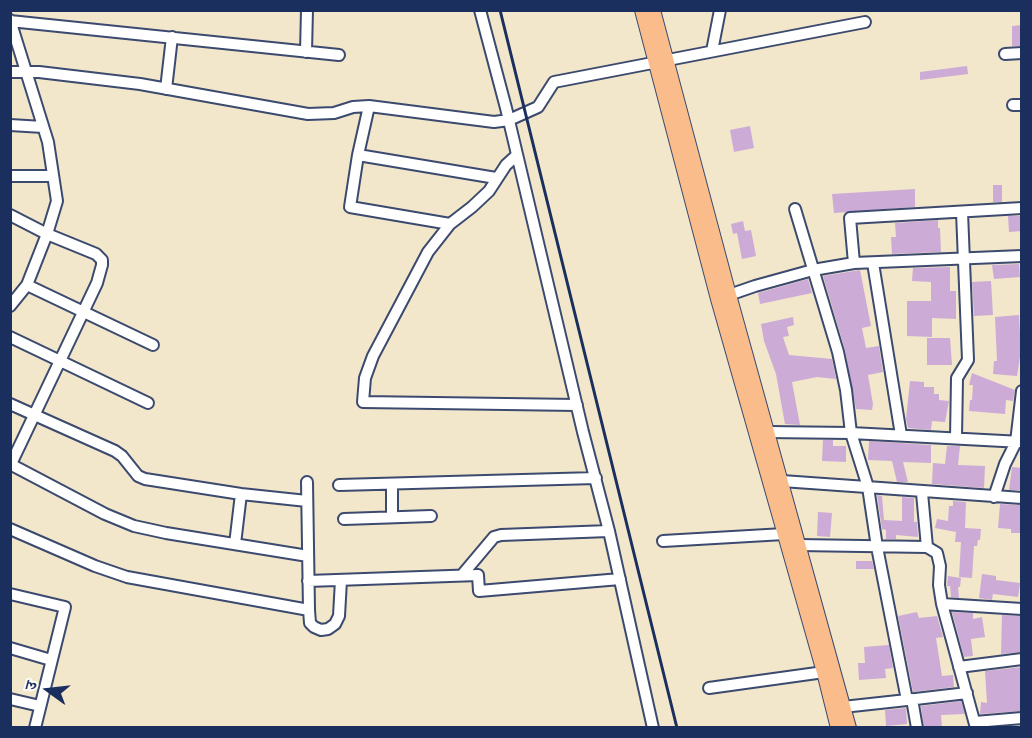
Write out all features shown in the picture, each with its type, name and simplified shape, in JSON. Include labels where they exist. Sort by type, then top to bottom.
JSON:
[{"type":"main road","points":[[642,10],[662,61],[782,481],[849,728]]},
{"type":"main road","points":[[653,10],[662,61],[718,299],[838,728]]},
{"type":"street","points":[[306,52],[307,10]]},
{"type":"street","points":[[480,10],[609,531],[654,728]]},
{"type":"street","points":[[712,51],[720,10]]},
{"type":"street","points":[[10,306],[27,285],[57,201],[51,176],[48,142],[11,20],[339,55]]},
{"type":"street","points":[[10,72],[166,88],[308,114],[369,106],[494,122],[509,120],[538,107],[554,82],[866,22]]},
{"type":"street","points":[[166,88],[172,38]]},
{"type":"street","points":[[1005,54],[1022,53]]},
{"type":"street","points":[[369,106],[350,207],[450,224]]},
{"type":"street","points":[[10,125],[43,127]]},
{"type":"street","points":[[517,154],[496,178],[489,191],[450,224],[428,252],[373,356],[365,378],[363,402],[577,405]]},
{"type":"street","points":[[358,155],[496,178]]},
{"type":"street","points":[[10,176],[51,176]]},
{"type":"street","points":[[795,208],[838,352],[846,390],[851,433],[868,487],[877,547],[917,728]]},
{"type":"street","points":[[854,263],[850,218],[1022,208]]},
{"type":"street","points":[[956,438],[957,378],[968,360],[962,212]]},
{"type":"street","points":[[10,215],[47,234],[96,254],[102,260],[102,271],[11,465],[105,514],[134,526],[308,556]]},
{"type":"street","points":[[729,296],[755,286],[813,270],[854,263],[1022,256]]},
{"type":"street","points":[[873,263],[901,435]]},
{"type":"street","points":[[27,285],[153,345]]},
{"type":"street","points":[[10,337],[148,403]]},
{"type":"street","points":[[994,497],[1005,464],[1019,442],[1022,391]]},
{"type":"street","points":[[10,404],[115,451],[138,476],[156,482],[307,501]]},
{"type":"street","points":[[767,432],[851,433],[1019,442]]},
{"type":"street","points":[[339,485],[596,478]]},
{"type":"street","points":[[782,481],[922,493],[1022,498]]},
{"type":"street","points":[[307,482],[309,610],[310,623],[314,627],[321,630],[328,629],[335,624],[339,616],[341,580]]},
{"type":"street","points":[[392,484],[392,516]]},
{"type":"street","points":[[922,493],[927,548]]},
{"type":"street","points":[[235,544],[241,494]]},
{"type":"street","points":[[344,519],[431,516]]},
{"type":"street","points":[[10,529],[127,577],[309,610]]},
{"type":"street","points":[[462,575],[494,537],[609,531]]},
{"type":"street","points":[[663,541],[784,534]]},
{"type":"street","points":[[798,544],[927,548],[937,553],[942,604],[975,725],[1022,718]]},
{"type":"street","points":[[308,581],[478,575],[480,591],[620,579]]},
{"type":"street","points":[[10,594],[65,607],[35,728]]},
{"type":"street","points":[[942,604],[1022,609]]},
{"type":"street","points":[[10,648],[51,660]]},
{"type":"street","points":[[959,667],[1022,659]]},
{"type":"street","points":[[709,688],[824,672]]},
{"type":"street","points":[[843,706],[967,693]]},
{"type":"street","points":[[10,699],[40,706]]},
{"type":"building","points":[[1022,25],[1022,46],[1012,46],[1012,26]]},
{"type":"building","points":[[967,66],[968,74],[920,80],[920,72]]},
{"type":"building","points":[[750,126],[754,148],[734,152],[730,130]]},
{"type":"building","points":[[993,185],[1002,185],[1002,202],[993,202]]},
{"type":"building","points":[[915,189],[915,207],[834,213],[832,194]]},
{"type":"building","points":[[1008,216],[1022,216],[1022,231],[1009,232]]},
{"type":"building","points":[[938,220],[941,252],[892,254],[891,237],[896,237],[895,223]]},
{"type":"building","points":[[743,221],[745,231],[751,230],[756,256],[742,259],[737,233],[733,234],[731,224]]},
{"type":"building","points":[[1019,264],[1020,277],[994,279],[992,265]]},
{"type":"building","points":[[950,267],[950,291],[956,291],[956,319],[932,318],[932,337],[907,336],[907,301],[931,301],[931,282],[912,281],[913,268]]},
{"type":"building","points":[[860,270],[871,326],[862,328],[866,348],[879,346],[883,372],[868,375],[872,410],[856,409],[845,350],[823,276]]},
{"type":"building","points":[[808,279],[812,293],[760,304],[758,293]]},
{"type":"building","points":[[991,281],[993,315],[974,316],[972,282]]},
{"type":"building","points":[[1019,315],[1021,350],[1017,376],[993,374],[994,361],[997,361],[995,317]]},
{"type":"building","points":[[793,317],[794,325],[787,327],[789,336],[783,337],[789,355],[832,359],[836,379],[817,377],[792,382],[800,425],[785,424],[776,374],[764,341],[761,324]]},
{"type":"building","points":[[927,338],[950,338],[952,365],[927,365]]},
{"type":"building","points":[[972,373],[1015,390],[1013,401],[1006,400],[1005,414],[969,411],[970,400],[972,400],[973,385],[969,385]]},
{"type":"building","points":[[910,381],[924,382],[924,387],[934,387],[934,394],[939,394],[939,400],[949,401],[945,422],[932,421],[931,430],[908,428],[906,419]]},
{"type":"building","points":[[823,440],[833,440],[833,446],[846,446],[846,462],[822,461]]},
{"type":"building","points":[[869,441],[931,445],[931,463],[903,462],[908,482],[897,482],[892,461],[868,460]]},
{"type":"building","points":[[947,446],[960,446],[958,465],[985,466],[984,488],[932,484],[933,463],[945,464]]},
{"type":"building","points":[[1012,467],[1022,468],[1022,490],[1009,490]]},
{"type":"building","points":[[877,495],[882,496],[884,520],[902,521],[902,497],[914,498],[914,522],[917,522],[918,537],[896,535],[896,539],[886,539],[886,530],[882,529]]},
{"type":"building","points":[[953,501],[966,502],[965,528],[981,529],[980,540],[977,546],[974,546],[972,578],[959,577],[961,542],[955,542],[956,532],[935,528],[937,519],[948,521],[949,506],[953,506]]},
{"type":"building","points":[[1000,504],[1022,505],[1022,533],[1011,533],[1011,529],[998,528]]},
{"type":"building","points":[[818,512],[832,513],[830,537],[817,536]]},
{"type":"building","points":[[856,561],[872,561],[874,569],[856,569]]},
{"type":"building","points":[[982,574],[996,576],[996,580],[1020,583],[1018,597],[993,594],[992,600],[979,598]]},
{"type":"building","points":[[948,576],[961,578],[960,587],[958,587],[959,598],[951,597],[950,586],[947,586]]},
{"type":"building","points":[[917,612],[919,618],[937,616],[943,637],[936,638],[942,676],[953,675],[954,687],[913,692],[898,616]]},
{"type":"building","points":[[952,612],[973,613],[973,619],[982,617],[985,637],[971,639],[973,656],[964,657]]},
{"type":"building","points":[[1002,615],[1022,616],[1022,652],[1001,654]]},
{"type":"building","points":[[889,645],[893,668],[885,669],[886,678],[859,680],[858,663],[865,663],[864,647]]},
{"type":"building","points":[[1022,667],[1022,711],[980,714],[981,702],[987,703],[985,671]]},
{"type":"building","points":[[961,701],[965,714],[941,715],[942,728],[924,728],[921,706]]},
{"type":"building","points":[[906,708],[907,724],[886,726],[885,710]]},
{"type":"railway","points":[[500,10],[677,728]]}]
